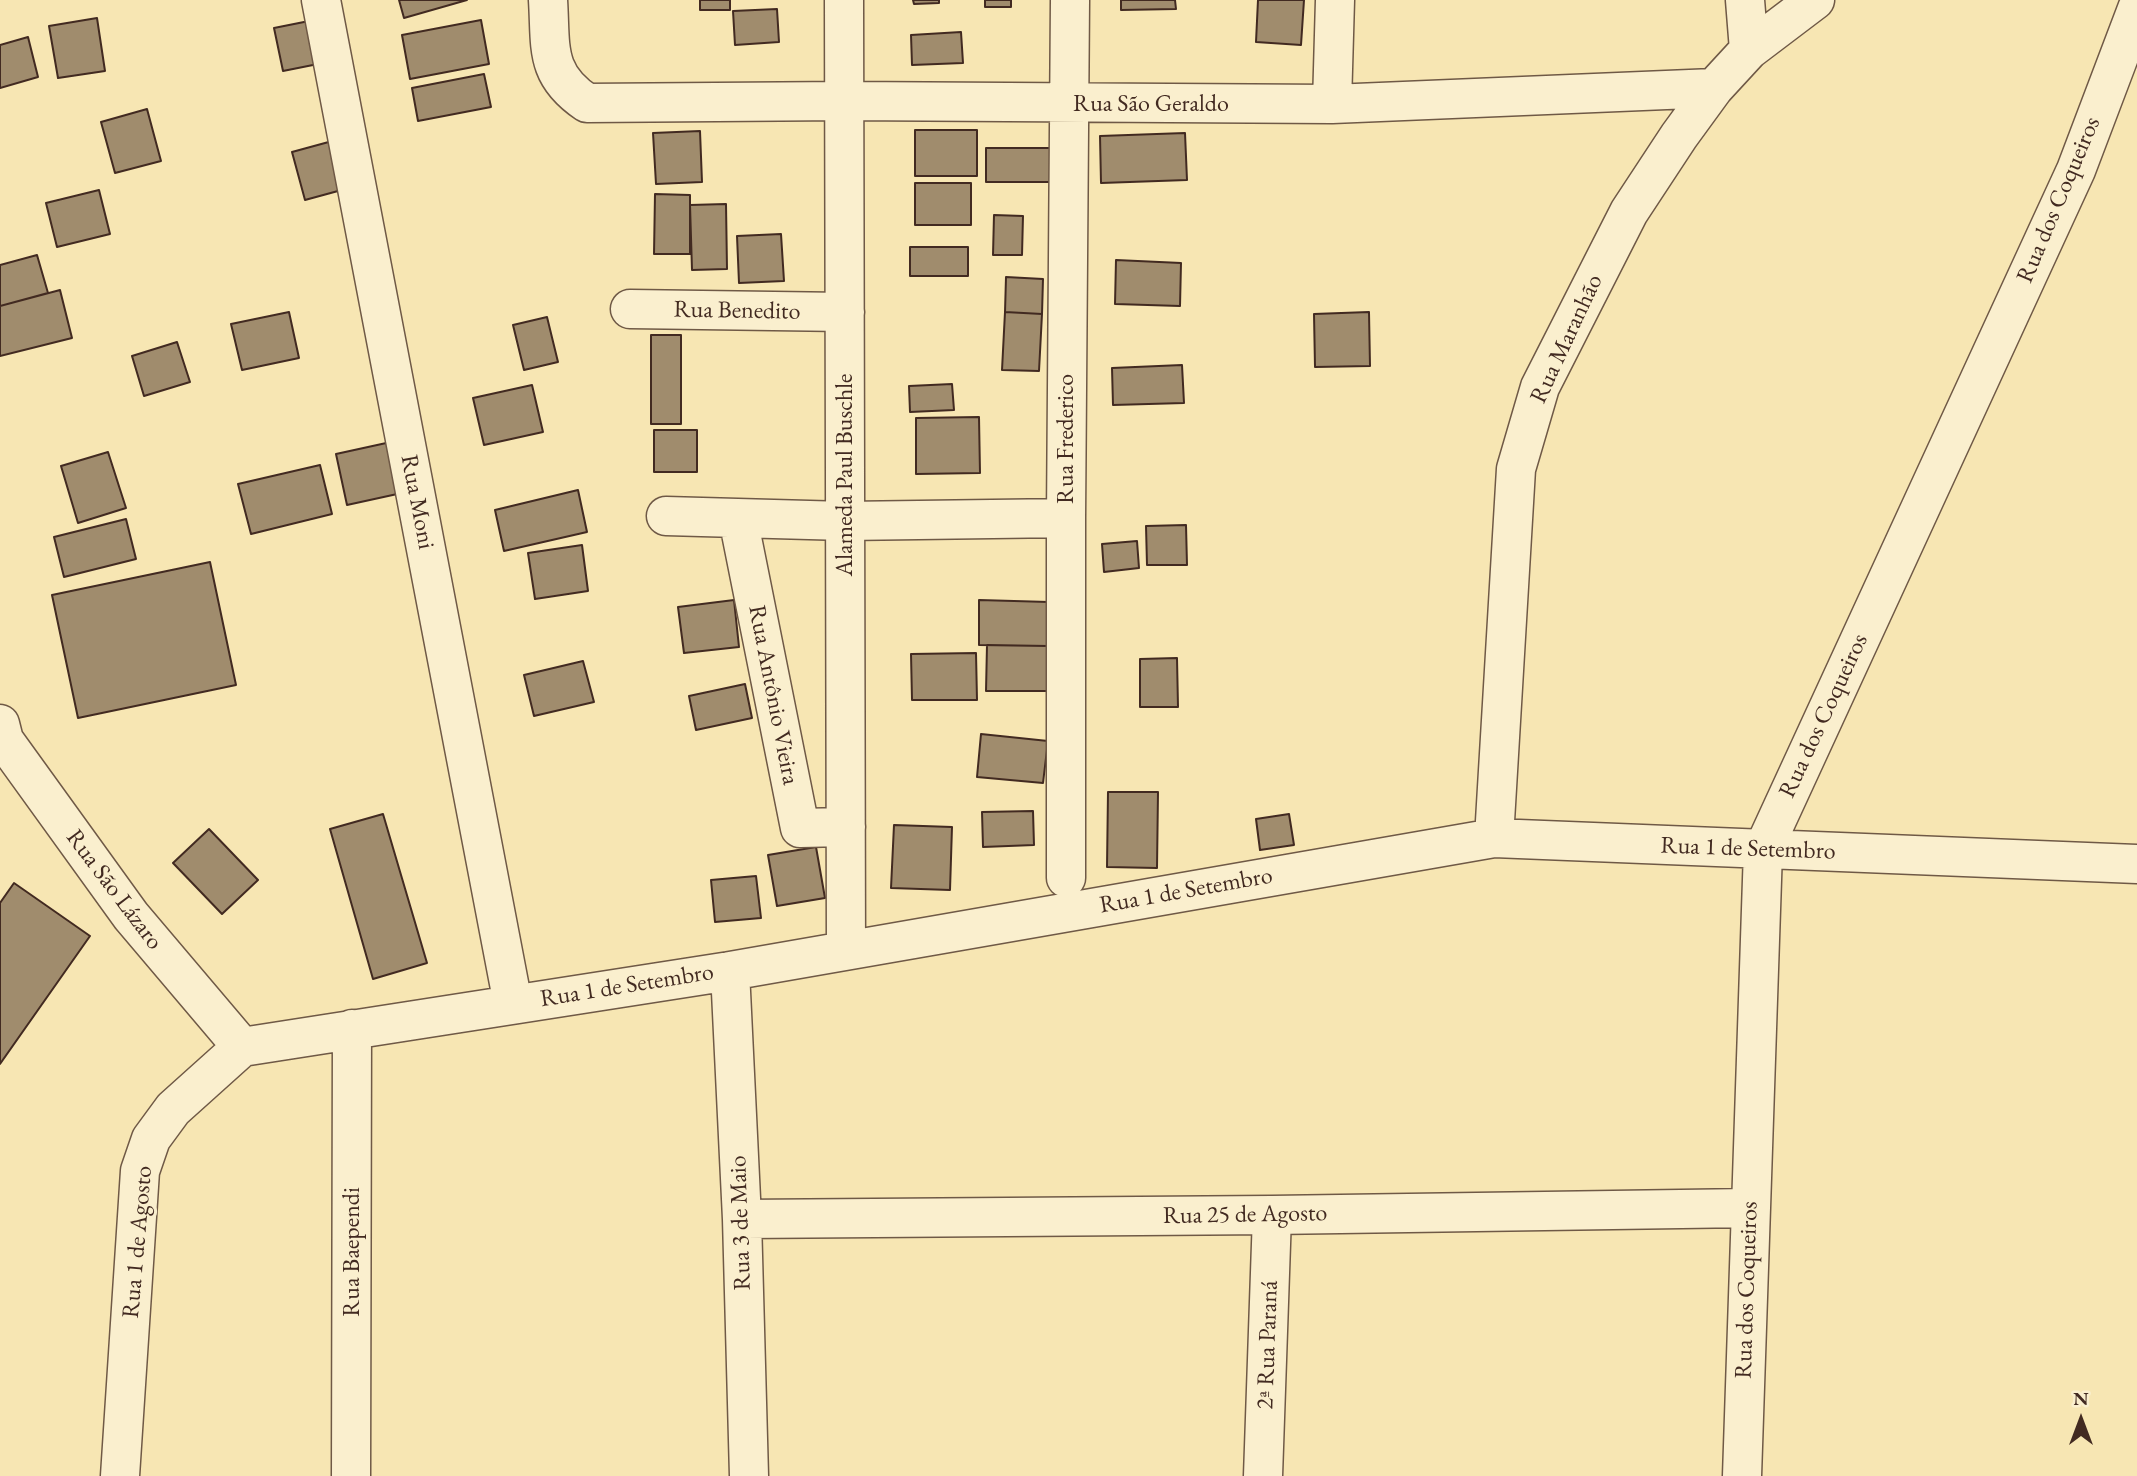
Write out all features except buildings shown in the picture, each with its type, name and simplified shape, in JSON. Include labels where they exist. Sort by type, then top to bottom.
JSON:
[{"type":"street","name":"Rua Moni","points":[[321,0],[513,1004]]},
{"type":"street","name":"Rua São Geraldo","points":[[548,0],[551,52],[556,72],[565,85],[587,103],[845,101],[1332,104],[1714,88]]},
{"type":"street","name":"Alameda Paul Buschle","points":[[844,0],[846,950]]},
{"type":"street","name":"Rua Frederico","points":[[1066,878],[1070,0]]},
{"type":"street","points":[[1332,104],[1335,0]]},
{"type":"street","points":[[1745,0],[1749,50]]},
{"type":"street","name":"Rua Maranhão","points":[[1494,838],[1516,469],[1540,387],[1629,212],[1679,136],[1714,88],[1749,50],[1815,0]]},
{"type":"street","name":"Rua dos Coqueiros","points":[[1742,1476],[1763,850],[2076,170],[2137,9]]},
{"type":"street","name":"Rua Benedito","points":[[630,309],[845,313]]},
{"type":"street","points":[[666,516],[845,521],[1066,518]]},
{"type":"street","name":"Rua Antônio Vieira","points":[[738,517],[800,828],[846,827]]},
{"type":"street","name":"Rua São Lázaro","points":[[1,737],[131,916],[242,1047]]},
{"type":"street","name":"Rua 1 de Setembro","points":[[242,1047],[730,971],[1494,838],[2137,864]]},
{"type":"street","name":"Rua 3 de Maio","points":[[730,971],[742,1219],[748,1476]]},
{"type":"street","name":"Rua Baependi","points":[[351,1476],[352,1029]]},
{"type":"street","name":"Rua 1 de Agosto","points":[[120,1476],[140,1171],[151,1139],[173,1109],[242,1047]]},
{"type":"street","name":"Rua 25 de Agosto","points":[[742,1219],[1749,1208]]},
{"type":"street","name":"2ª Rua Paraná","points":[[1263,1476],[1272,1215]]}]
